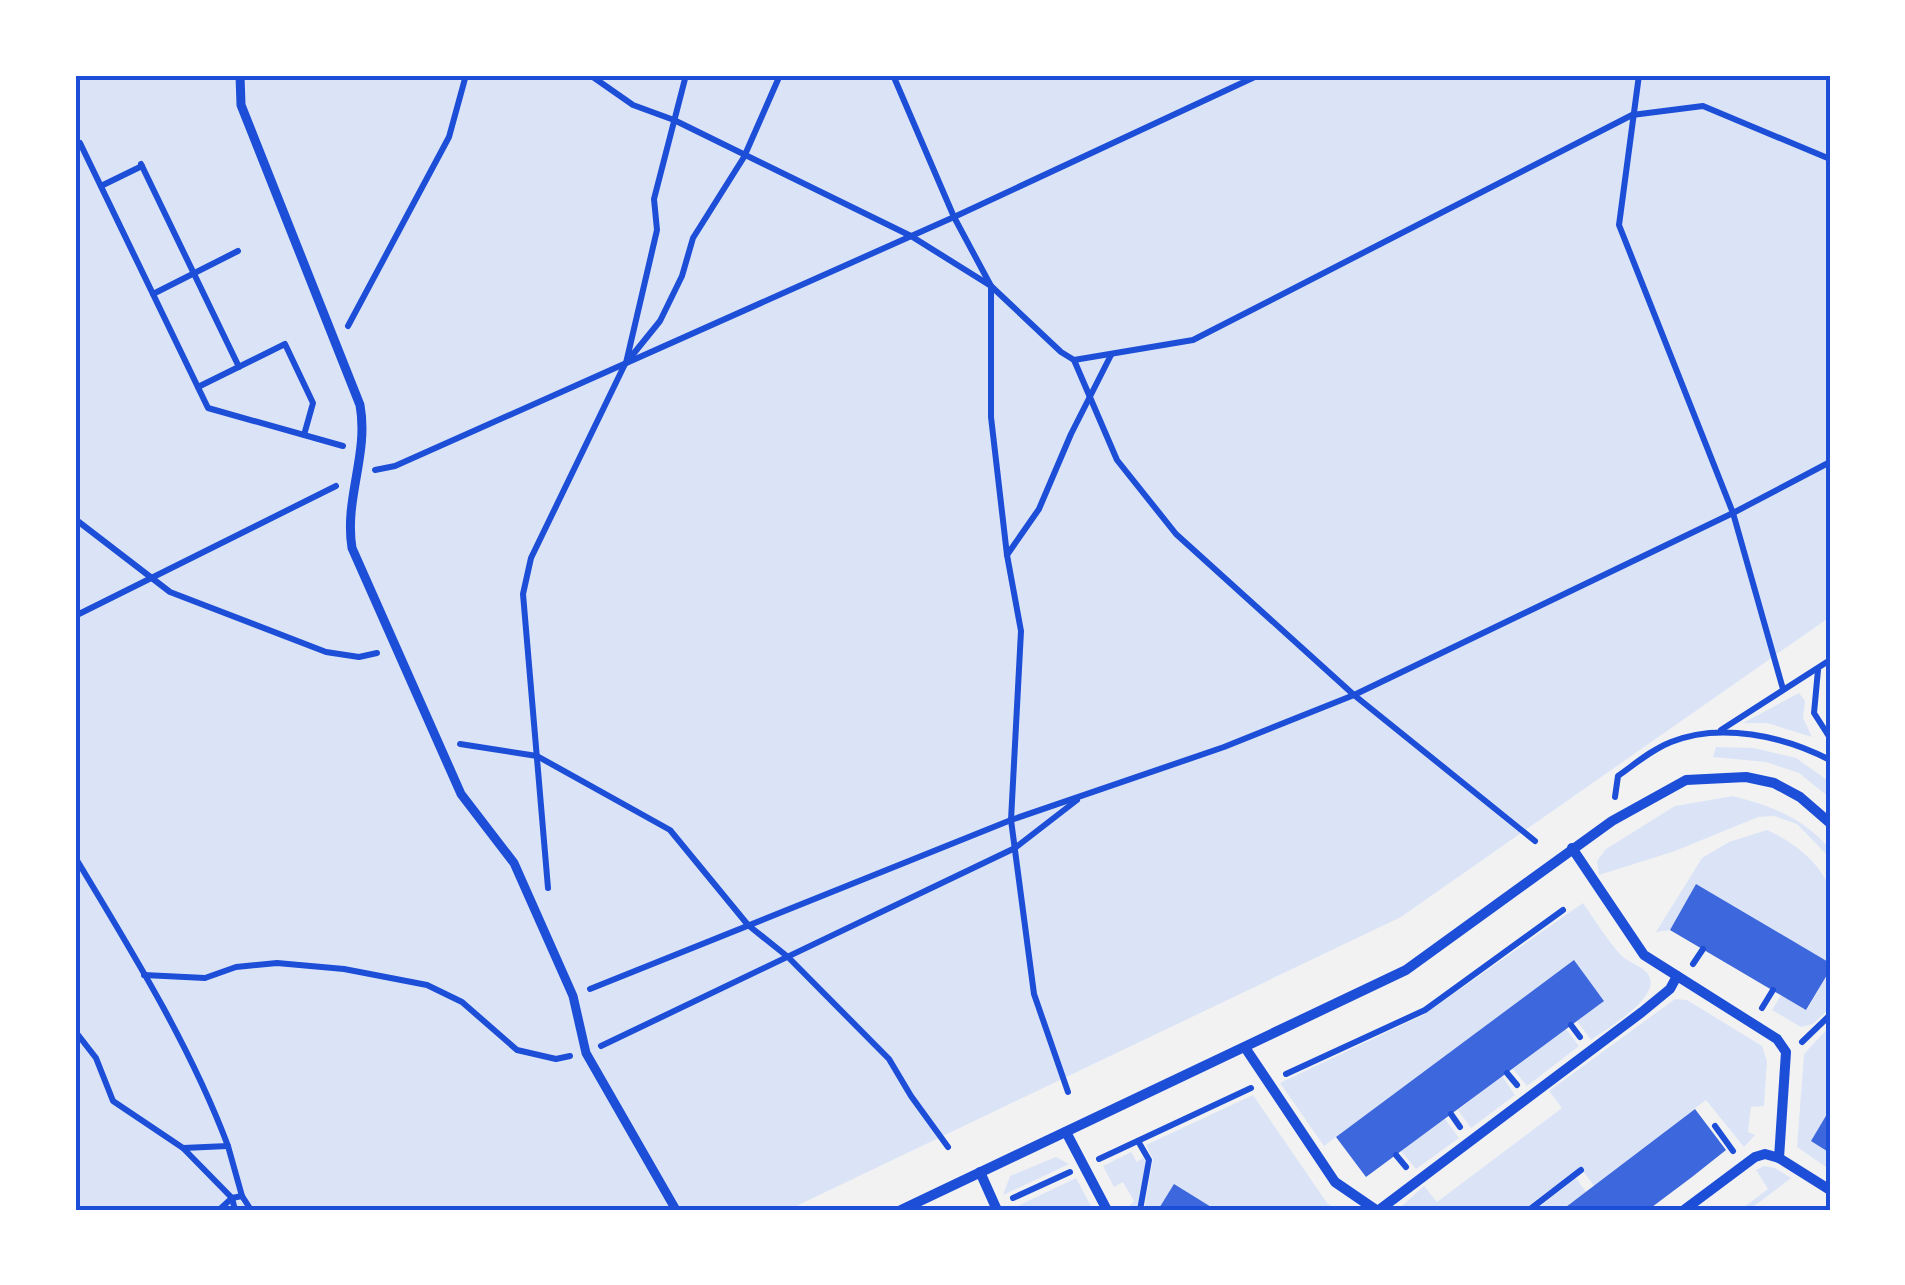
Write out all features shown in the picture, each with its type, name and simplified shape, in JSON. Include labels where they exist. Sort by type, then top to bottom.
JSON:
[{"type":"street","points":[[240,75],[241,105],[360,405],[365,431],[348,522],[352,548],[460,794],[514,863],[573,996],[586,1053],[676,1210]]},
{"type":"street","points":[[902,1210],[1406,970],[1572,848],[1637,804],[1686,780],[1746,777],[1774,783],[1800,797],[1830,823]]},
{"type":"street","points":[[1572,848],[1636,948],[1777,1039],[1786,1052],[1780,1158]]},
{"type":"street","points":[[1246,1049],[1334,1182],[1377,1210],[1642,1012],[1670,989],[1677,976]]},
{"type":"street","points":[[1066,1132],[1107,1210]]},
{"type":"street","points":[[1684,1210],[1755,1157],[1765,1154],[1780,1158],[1830,1190]]},
{"type":"street","points":[[980,1172],[996,1208]]},
{"type":"path","points":[[338,346],[449,137],[466,75]]},
{"type":"path","points":[[590,75],[633,106],[674,120],[912,236],[992,286],[1074,360],[1117,460],[1176,534],[1354,695],[1534,841]]},
{"type":"path","points":[[548,893],[523,594],[532,558],[626,363],[657,230],[654,199],[686,75]]},
{"type":"path","points":[[626,363],[660,321],[682,276],[693,238],[744,156],[780,75]]},
{"type":"path","points":[[893,75],[954,217],[992,286],[991,417],[1006,555],[1021,631],[1011,820],[1034,994],[1068,1092]]},
{"type":"path","points":[[75,616],[356,475],[395,466],[954,217],[1259,75]]},
{"type":"path","points":[[1639,75],[1619,226],[1733,512],[1783,689]]},
{"type":"path","points":[[1074,360],[1193,340],[1632,115],[1703,106],[1830,159]]},
{"type":"path","points":[[80,143],[208,408],[360,451]]},
{"type":"path","points":[[101,186],[141,165],[239,367]]},
{"type":"path","points":[[153,294],[238,250]]},
{"type":"path","points":[[198,387],[286,344],[313,403],[304,435]]},
{"type":"path","points":[[1006,555],[1039,508],[1112,354]]},
{"type":"path","points":[[573,996],[1011,820],[1224,747],[1354,695],[1830,462]]},
{"type":"path","points":[[75,519],[170,592],[326,652],[359,657],[394,649]]},
{"type":"path","points":[[1618,776],[1671,742],[1720,731],[1830,660]]},
{"type":"path","points":[[1818,669],[1814,713],[1830,738]]},
{"type":"path","points":[[1720,731],[1786,743],[1830,760]]},
{"type":"path","points":[[436,740],[536,756],[670,830],[748,926],[788,957],[889,1059],[948,1147]]},
{"type":"path","points":[[144,975],[205,978],[236,968],[277,962],[344,969],[428,985],[462,1002],[516,1050],[556,1060],[586,1053],[1015,848],[1083,795]]},
{"type":"path","points":[[75,856],[144,975],[213,1107],[242,1196],[251,1210]]},
{"type":"path","points":[[996,1208],[1425,1010],[1563,910]]},
{"type":"path","points":[[1693,966],[1704,949]]},
{"type":"path","points":[[1761,1010],[1773,990]]},
{"type":"path","points":[[75,1031],[96,1058],[113,1101],[183,1148],[232,1198],[234,1210]]},
{"type":"path","points":[[1715,1126],[1737,1156]]},
{"type":"path","points":[[1138,1141],[1149,1160],[1140,1210]]},
{"type":"path","points":[[183,1148],[228,1146]]},
{"type":"path","points":[[1529,1210],[1581,1170]]},
{"type":"path","points":[[218,1210],[232,1198],[242,1196]]},
{"type":"shaded area","points":[[75,75],[1830,75],[1830,617],[1401,917],[788,1210],[75,1210]]},
{"type":"shaded area","points":[[1799,693],[1805,701],[1803,718],[1812,737],[1767,723],[1743,723]]},
{"type":"shaded area","points":[[1716,747],[1754,748],[1796,758],[1830,782],[1830,798],[1799,773],[1766,762],[1713,757]]},
{"type":"shaded area","points":[[1733,796],[1798,821],[1830,849],[1830,858],[1797,824],[1774,816],[1758,817],[1675,851],[1599,875],[1597,861],[1606,849],[1675,806]]},
{"type":"shaded area","points":[[1767,830],[1804,854],[1826,880],[1832,906],[1830,963],[1697,885],[1670,930],[1656,932],[1702,858],[1729,842]]},
{"type":"shaded area","points":[[1583,903],[1621,955],[1647,973],[1651,982],[1648,991],[1632,1011],[1591,1040],[1577,1021],[1604,1000],[1574,961],[1324,1146],[1280,1083],[1423,1015]]},
{"type":"shaded area","points":[[1830,970],[1830,1008],[1813,1024],[1801,1027],[1772,1010],[1781,995],[1807,1010]]},
{"type":"shaded area","points":[[1675,999],[1687,1000],[1762,1046],[1767,1061],[1764,1106],[1751,1107],[1748,1132],[1755,1135],[1744,1147],[1706,1100],[1594,1186],[1580,1167],[1523,1210],[1407,1210],[1402,1206],[1424,1186],[1437,1202],[1562,1108],[1549,1091]]},
{"type":"shaded area","points":[[1830,1026],[1829,1169],[1797,1147],[1804,1054]]},
{"type":"shaded area","points":[[1566,1029],[1579,1046],[1527,1086],[1513,1069]]},
{"type":"shaded area","points":[[1502,1076],[1515,1095],[1471,1128],[1458,1110]]},
{"type":"shaded area","points":[[1253,1095],[1327,1203],[1337,1210],[1144,1210],[1153,1159],[1146,1145]]},
{"type":"shaded area","points":[[1445,1119],[1459,1138],[1416,1169],[1401,1151]]},
{"type":"shaded area","points":[[1131,1152],[1137,1162],[1146,1160],[1137,1210],[1125,1210],[1134,1201],[1123,1182],[1114,1187],[1103,1166]]},
{"type":"shaded area","points":[[1056,1157],[1069,1164],[1003,1195],[1010,1176]]},
{"type":"shaded area","points":[[1764,1166],[1791,1178],[1749,1210],[1740,1210],[1768,1189],[1756,1170]]},
{"type":"shaded area","points":[[1076,1178],[1093,1210],[1009,1210]]},
{"type":"shaded area","points":[[1576,1178],[1586,1192],[1562,1210],[1535,1210]]},
{"type":"building","points":[[1696,884],[1830,963],[1830,970],[1806,1010],[1670,930]]},
{"type":"building","points":[[1574,960],[1604,1001],[1366,1177],[1336,1137]]},
{"type":"building","points":[[1695,1109],[1726,1150],[1692,1177],[1648,1210],[1562,1210]]},
{"type":"building","points":[[1830,1109],[1830,1153],[1811,1141]]},
{"type":"building","points":[[1174,1184],[1216,1210],[1158,1210]]}]
